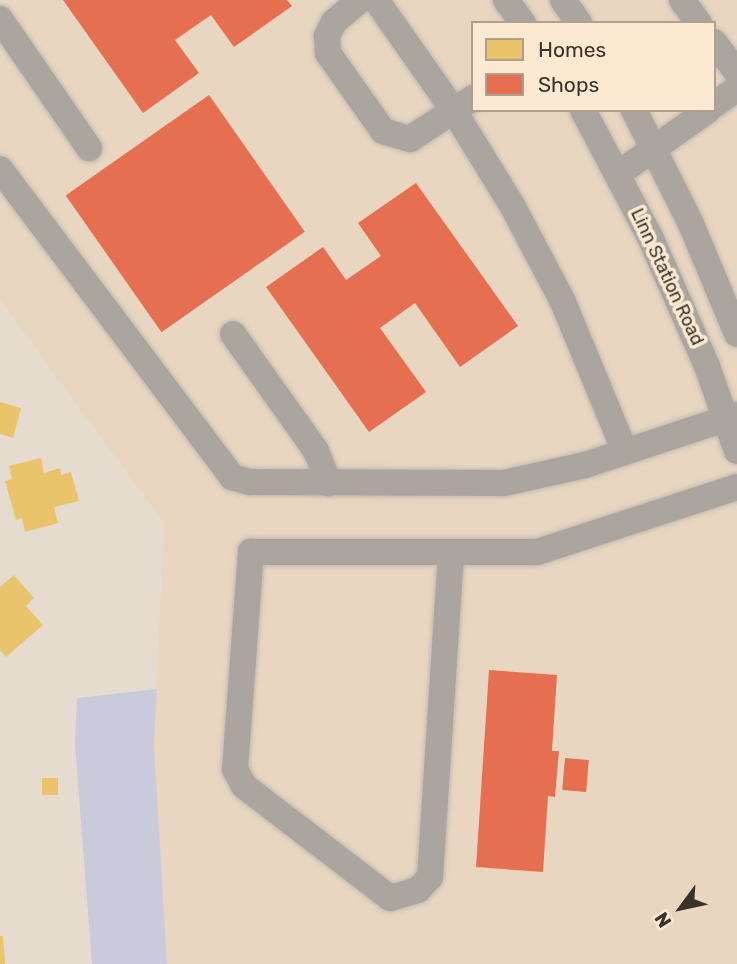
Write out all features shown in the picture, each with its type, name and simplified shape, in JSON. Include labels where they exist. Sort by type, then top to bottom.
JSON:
[{"type":"street","points":[[360,0],[334,22],[327,36],[328,52],[383,131],[410,139],[463,105]]},
{"type":"street","points":[[376,0],[463,105],[563,302],[625,452]]},
{"type":"street","points":[[506,0],[522,21]]},
{"type":"street","points":[[563,0],[578,21]]},
{"type":"street","points":[[682,0],[698,21]]},
{"type":"street","points":[[0,19],[89,148]]},
{"type":"street","points":[[716,45],[737,72]]},
{"type":"street","points":[[716,104],[737,88]]},
{"type":"street","name":"Linn Station Road","points":[[584,112],[618,174],[731,417],[737,451]]},
{"type":"street","points":[[635,112],[691,224],[737,334]]},
{"type":"street","points":[[618,174],[705,112]]},
{"type":"street","points":[[0,169],[232,477],[250,482],[329,484],[504,483],[625,452],[731,417]]},
{"type":"street","points":[[233,334],[316,451],[329,484]]},
{"type":"street","points":[[451,553],[430,877],[418,890],[390,898],[244,786],[235,769],[251,552],[537,552],[737,486]]},
{"type":"shaded area","points":[[0,0],[737,0],[737,964],[167,964],[154,745],[164,523],[0,300]]},
{"type":"shaded area","points":[[157,689],[154,745],[167,964],[92,964],[75,745],[77,698]]},
{"type":"building: Homes","points":[[0,402],[21,408],[13,438],[0,434]]},
{"type":"building: Homes","points":[[41,458],[44,473],[60,468],[61,475],[71,472],[79,501],[54,507],[58,523],[25,532],[22,518],[16,520],[5,481],[12,479],[9,466]]},
{"type":"building: Homes","points":[[14,575],[34,598],[26,606],[43,625],[6,657],[0,650],[0,587]]},
{"type":"building: Homes","points":[[42,778],[58,778],[58,795],[42,795]]},
{"type":"building: Homes","points":[[0,936],[3,936],[5,964],[0,964]]},
{"type":"building: Shops","points":[[63,0],[287,0],[292,6],[234,47],[211,15],[175,40],[199,73],[143,113]]},
{"type":"building: Shops","points":[[209,95],[305,232],[161,332],[66,195]]},
{"type":"building: Shops","points":[[416,183],[518,326],[460,367],[415,303],[380,328],[426,392],[369,432],[266,287],[323,247],[346,280],[381,256],[358,223]]},
{"type":"building: Shops","points":[[489,670],[557,675],[552,751],[559,751],[555,797],[548,796],[543,872],[476,867]]},
{"type":"building: Shops","points":[[565,758],[589,760],[586,792],[562,790]]}]
